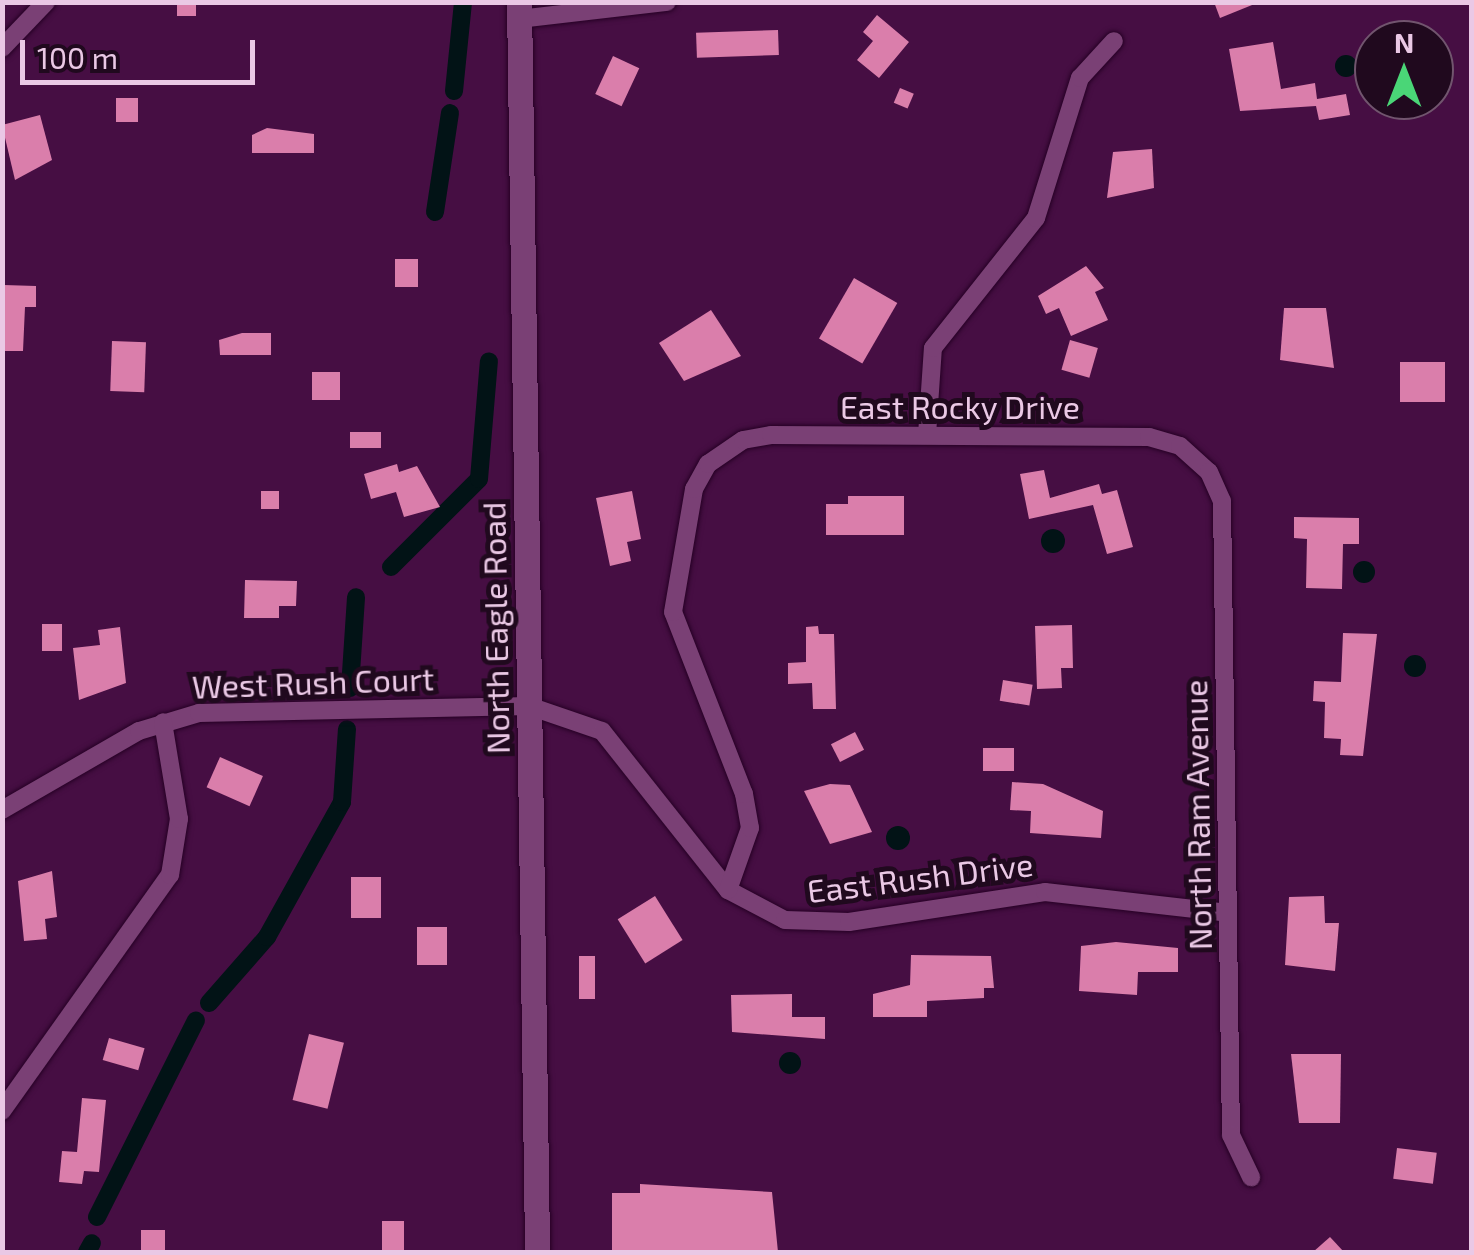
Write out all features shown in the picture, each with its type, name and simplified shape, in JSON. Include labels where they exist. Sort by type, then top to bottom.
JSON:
[{"type":"main road","name":"North Eagle Road","points":[[519,11],[537,1252]]},
{"type":"street","points":[[2,48],[46,2]]},
{"type":"street","points":[[519,11],[667,2]]},
{"type":"street","points":[[927,436],[932,348],[1036,218],[1080,78],[1114,41]]},
{"type":"street","name":"East Rocky Drive","points":[[728,890],[750,828],[744,794],[672,612],[694,488],[724,450],[771,435],[1149,437],[1195,457]]},
{"type":"street","name":"North Ram Avenue","points":[[1195,457],[1222,501],[1231,1135],[1251,1177]]},
{"type":"street","name":"West Rush Court","points":[[2,810],[163,722],[235,710],[529,706]]},
{"type":"street","name":"East Rush Drive","points":[[529,706],[602,731],[728,890],[754,909],[816,925],[1010,893],[1228,913]]},
{"type":"street","points":[[2,1111],[170,875],[178,820],[163,722]]},
{"type":"shaded area","points":[[1338,58],[1354,58],[1354,74],[1338,74]]},
{"type":"shaded area","points":[[1053,529],[1065,541],[1053,553],[1041,541]]},
{"type":"shaded area","points":[[1364,561],[1372,564],[1372,580],[1364,583],[1356,580],[1353,572],[1356,564]]},
{"type":"shaded area","points":[[1415,655],[1423,658],[1423,674],[1415,677],[1407,674],[1404,666],[1407,658]]},
{"type":"shaded area","points":[[898,826],[910,838],[898,850],[886,838]]},
{"type":"shaded area","points":[[790,1052],[798,1055],[798,1071],[790,1074],[782,1071],[779,1063],[782,1055]]},
{"type":"building","points":[[177,2],[196,2],[196,16],[177,16]]},
{"type":"building","points":[[1214,2],[1257,2],[1257,3],[1220,18]]},
{"type":"building","points":[[877,15],[909,42],[879,78],[857,60],[873,41],[863,32]]},
{"type":"building","points":[[778,30],[779,55],[697,58],[696,33]]},
{"type":"building","points":[[1273,42],[1281,89],[1315,83],[1317,99],[1346,94],[1350,115],[1319,120],[1316,106],[1240,111],[1229,49]]},
{"type":"building","points":[[613,56],[639,68],[622,106],[595,94]]},
{"type":"building","points":[[900,88],[914,94],[908,109],[894,103]]},
{"type":"building","points":[[116,98],[138,98],[138,122],[116,122]]},
{"type":"building","points":[[40,115],[52,160],[15,180],[2,125]]},
{"type":"building","points":[[267,128],[314,134],[314,153],[252,153],[252,135]]},
{"type":"building","points":[[1152,149],[1154,188],[1107,198],[1113,152]]},
{"type":"building","points":[[395,259],[418,259],[418,287],[395,287]]},
{"type":"building","points":[[1086,266],[1104,288],[1095,292],[1108,320],[1071,336],[1059,308],[1046,314],[1038,296]]},
{"type":"building","points":[[854,278],[897,303],[862,364],[819,339]]},
{"type":"building","points":[[4,285],[36,286],[36,307],[25,307],[23,351],[2,351]]},
{"type":"building","points":[[1284,308],[1326,308],[1334,368],[1280,360]]},
{"type":"building","points":[[711,310],[741,356],[684,381],[659,343]]},
{"type":"building","points":[[242,333],[271,333],[271,355],[220,355],[219,340]]},
{"type":"building","points":[[1070,340],[1098,348],[1089,378],[1061,370]]},
{"type":"building","points":[[112,341],[146,342],[144,392],[110,391]]},
{"type":"building","points":[[1400,362],[1445,362],[1445,402],[1400,402]]},
{"type":"building","points":[[312,372],[340,372],[340,400],[312,400]]},
{"type":"building","points":[[350,432],[381,432],[381,448],[350,448]]},
{"type":"building","points":[[397,464],[399,472],[417,466],[440,507],[404,517],[396,492],[371,499],[364,474]]},
{"type":"building","points":[[1044,470],[1050,498],[1099,484],[1102,494],[1117,490],[1133,547],[1107,554],[1093,505],[1029,519],[1020,474]]},
{"type":"building","points":[[261,491],[279,491],[279,509],[261,509]]},
{"type":"building","points":[[632,491],[641,539],[627,542],[631,561],[610,566],[596,498]]},
{"type":"building","points":[[848,496],[904,496],[904,535],[826,535],[826,504],[848,504]]},
{"type":"building","points":[[1294,517],[1359,518],[1359,544],[1343,544],[1342,589],[1306,588],[1307,539],[1294,538]]},
{"type":"building","points":[[245,580],[297,581],[296,606],[279,606],[279,618],[244,618]]},
{"type":"building","points":[[42,624],[62,624],[62,651],[42,651]]},
{"type":"building","points":[[1072,625],[1073,668],[1061,668],[1062,688],[1037,689],[1035,626]]},
{"type":"building","points":[[818,626],[819,634],[834,634],[836,709],[813,709],[812,683],[788,684],[788,663],[806,662],[806,627]]},
{"type":"building","points":[[120,627],[126,683],[79,700],[73,648],[100,645],[98,630]]},
{"type":"building","points":[[1343,633],[1377,634],[1363,756],[1340,755],[1341,739],[1324,738],[1325,702],[1313,701],[1314,681],[1341,682]]},
{"type":"building","points":[[1003,680],[1033,685],[1029,705],[1000,701]]},
{"type":"building","points":[[855,732],[864,750],[840,762],[831,744]]},
{"type":"building","points":[[983,748],[1014,748],[1014,771],[983,771]]},
{"type":"building","points":[[220,757],[263,776],[250,806],[207,787]]},
{"type":"building","points":[[1012,782],[1043,784],[1103,811],[1101,838],[1030,833],[1031,811],[1010,810]]},
{"type":"building","points":[[830,784],[850,785],[872,832],[830,844],[804,791]]},
{"type":"building","points":[[52,871],[57,917],[45,919],[47,939],[24,941],[18,881]]},
{"type":"building","points":[[351,877],[381,877],[381,918],[351,918]]},
{"type":"building","points":[[655,896],[683,940],[645,963],[618,919]]},
{"type":"building","points":[[1324,896],[1325,923],[1339,923],[1335,971],[1285,965],[1289,897]]},
{"type":"building","points":[[417,927],[447,927],[447,965],[417,965]]},
{"type":"building","points":[[1116,942],[1178,948],[1178,972],[1138,972],[1137,995],[1079,991],[1081,946]]},
{"type":"building","points":[[911,955],[991,956],[994,988],[984,988],[984,998],[927,1001],[927,1017],[873,1017],[873,994],[910,985]]},
{"type":"building","points":[[579,956],[595,956],[595,999],[579,999]]},
{"type":"building","points":[[792,994],[792,1017],[825,1017],[825,1039],[732,1032],[731,995]]},
{"type":"building","points":[[309,1034],[344,1043],[327,1109],[293,1100]]},
{"type":"building","points":[[109,1038],[145,1048],[138,1070],[103,1060]]},
{"type":"building","points":[[1291,1054],[1341,1054],[1340,1123],[1299,1123]]},
{"type":"building","points":[[82,1098],[106,1100],[99,1172],[84,1171],[82,1184],[59,1182],[62,1151],[77,1152]]},
{"type":"building","points":[[1397,1148],[1437,1153],[1433,1184],[1393,1179]]},
{"type":"building","points":[[640,1184],[772,1192],[778,1252],[612,1252],[612,1193],[640,1193]]},
{"type":"building","points":[[382,1221],[404,1221],[404,1252],[382,1252]]},
{"type":"building","points":[[141,1230],[165,1230],[165,1252],[141,1252]]},
{"type":"building","points":[[1330,1237],[1344,1252],[1313,1252]]},
{"type":"waterway","points":[[454,91],[463,2]]},
{"type":"waterway","points":[[435,212],[450,113]]},
{"type":"waterway","points":[[391,567],[479,479],[489,361]]},
{"type":"waterway","points":[[350,688],[356,597]]},
{"type":"waterway","points":[[209,1003],[267,937],[342,802],[347,729]]},
{"type":"waterway","points":[[97,1217],[196,1020]]},
{"type":"waterway","points":[[87,1252],[92,1243]]}]
